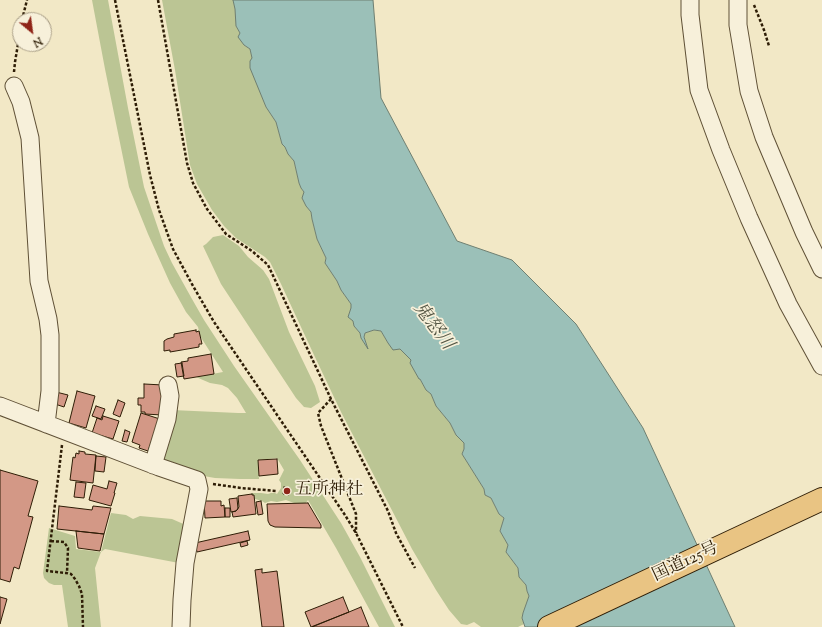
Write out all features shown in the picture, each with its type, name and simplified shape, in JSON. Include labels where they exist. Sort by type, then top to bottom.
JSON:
[{"type":"highway","name":"国道125号","points":[[549,627],[822,499]]},
{"type":"street","points":[[690,0],[690,15],[699,90],[721,150],[749,218],[785,297],[822,366]]},
{"type":"street","points":[[738,0],[738,25],[749,91],[764,137],[804,232],[822,269]]},
{"type":"street","points":[[14,86],[21,102],[30,138],[39,281],[48,319],[50,335],[50,391],[46,424]]},
{"type":"street","points":[[153,465],[167,419],[170,396],[168,385]]},
{"type":"street","points":[[0,406],[153,465],[197,480],[199,489],[185,563],[181,627]]},
{"type":"path","points":[[24,12],[27,0]]},
{"type":"path","points":[[115,0],[150,175],[159,210],[173,249],[214,322],[356,533],[403,627]]},
{"type":"path","points":[[158,0],[187,163],[193,183],[207,209],[226,234],[268,265],[331,399],[388,511],[396,533],[415,568]]},
{"type":"path","points":[[751,0],[769,46]]},
{"type":"path","points":[[14,86],[17,52]]},
{"type":"path","points":[[331,399],[318,413],[321,426],[356,514],[356,533]]},
{"type":"path","points":[[64,431],[47,571],[71,574],[75,579],[82,594],[83,627]]},
{"type":"path","points":[[197,480],[219,486],[277,491]]},
{"type":"path","points":[[51,541],[64,542],[66,544],[68,548],[67,573]]},
{"type":"green space","points":[[92,0],[108,0],[144,187],[164,246],[172,263],[204,320],[234,366],[300,460],[341,523],[395,627],[379,627],[308,500],[305,504],[294,503],[286,500],[265,503],[255,499],[251,495],[252,493],[277,494],[281,488],[281,483],[279,480],[284,470],[277,458],[258,460],[259,479],[215,478],[198,475],[160,459],[172,410],[246,413],[237,398],[228,388],[196,377],[223,372],[200,336],[198,327],[186,312],[170,283],[129,187]]},
{"type":"green space","points":[[162,0],[233,0],[236,9],[236,26],[244,45],[250,49],[266,107],[276,122],[282,144],[294,161],[299,183],[304,192],[306,206],[311,212],[317,239],[326,258],[325,263],[351,304],[354,326],[360,333],[361,338],[367,347],[364,337],[365,333],[374,330],[381,331],[388,343],[400,349],[411,360],[426,390],[431,394],[436,406],[450,423],[456,435],[464,443],[462,454],[484,489],[485,495],[491,498],[499,514],[504,518],[500,531],[508,545],[506,552],[518,568],[519,577],[526,585],[529,596],[522,618],[524,624],[518,627],[481,627],[474,622],[467,625],[461,624],[449,610],[412,549],[341,412],[270,262],[265,257],[236,238],[224,226],[212,210],[197,184],[190,165]]},
{"type":"green space","points":[[223,235],[239,246],[248,257],[263,270],[269,279],[289,332],[315,386],[320,402],[311,408],[304,407],[296,398],[221,284],[203,246],[213,237]]},
{"type":"green space","points":[[111,513],[126,515],[133,519],[140,516],[172,519],[188,526],[179,563],[105,549],[101,552]]},
{"type":"green space","points":[[49,528],[75,536],[76,549],[101,552],[95,568],[101,627],[68,627],[62,585],[54,585],[49,583],[44,578],[43,573]]},
{"type":"water","name":"鬼怒川","points":[[233,0],[373,0],[381,98],[457,241],[512,260],[576,324],[643,428],[735,627],[525,627],[522,618],[529,596],[526,585],[519,577],[518,568],[506,552],[508,545],[500,531],[504,518],[499,514],[491,498],[485,495],[484,489],[462,454],[464,443],[456,435],[450,423],[436,406],[431,394],[426,390],[410,363],[411,360],[400,349],[393,350],[381,331],[374,330],[365,333],[364,337],[368,349],[361,338],[360,333],[354,326],[353,321],[348,317],[351,304],[325,263],[326,258],[317,239],[311,212],[302,198],[304,192],[299,183],[294,161],[282,144],[276,122],[266,107],[250,68],[250,61],[252,58],[250,49],[244,45],[238,37],[240,33],[236,26]]},
{"type":"building","points":[[196,330],[196,332],[199,331],[202,344],[199,344],[199,347],[170,352],[170,350],[164,351],[164,341],[174,337],[174,334]]},
{"type":"building","points":[[211,354],[214,374],[184,379],[181,362],[188,361],[188,358]]},
{"type":"building","points":[[182,363],[184,376],[177,377],[175,364]]},
{"type":"building","points":[[144,384],[163,385],[162,415],[145,414],[145,412],[141,412],[141,405],[138,405],[138,398],[144,398]]},
{"type":"building","points":[[77,391],[95,396],[86,428],[69,423]]},
{"type":"building","points":[[56,392],[68,395],[64,407],[52,403]]},
{"type":"building","points":[[118,400],[125,403],[120,417],[113,414]]},
{"type":"building","points":[[96,406],[105,409],[101,419],[92,416]]},
{"type":"building","points":[[141,413],[163,420],[148,451],[139,448],[140,445],[132,442]]},
{"type":"building","points":[[103,416],[119,421],[113,439],[92,433],[97,418],[102,420]]},
{"type":"building","points":[[125,430],[130,432],[127,442],[122,441]]},
{"type":"building","points":[[79,451],[85,452],[85,454],[96,455],[93,483],[70,480],[73,457],[75,458],[76,453],[79,454]]},
{"type":"building","points":[[96,456],[106,457],[104,472],[95,471]]},
{"type":"building","points":[[277,459],[278,474],[259,476],[258,460]]},
{"type":"building","points":[[0,470],[38,481],[28,516],[33,517],[19,569],[14,567],[10,582],[0,579]]},
{"type":"building","points":[[109,481],[117,483],[111,506],[89,500],[93,485],[107,489]]},
{"type":"building","points":[[76,482],[86,483],[84,498],[74,497]]},
{"type":"building","name":"五所神社","points":[[284,487],[290,488],[289,495],[283,494]]},
{"type":"building","points":[[254,495],[256,514],[233,517],[232,512],[236,511],[239,507],[238,496]]},
{"type":"building","points":[[237,498],[238,509],[231,512],[229,499]]},
{"type":"building","points":[[204,501],[221,501],[221,506],[224,505],[225,517],[205,518]]},
{"type":"building","points":[[261,501],[263,514],[258,515],[256,502]]},
{"type":"building","points":[[308,503],[321,525],[321,528],[275,527],[270,525],[268,521],[267,504]]},
{"type":"building","points":[[59,506],[92,510],[93,506],[111,508],[104,534],[57,529]]},
{"type":"building","points":[[225,508],[230,508],[230,517],[225,517]]},
{"type":"building","points":[[76,531],[104,534],[100,551],[78,548]]},
{"type":"building","points":[[248,531],[250,540],[197,552],[195,543]]},
{"type":"building","points":[[247,541],[248,545],[241,547],[240,543]]},
{"type":"building","points":[[262,569],[262,573],[277,571],[284,627],[262,627],[255,570]]},
{"type":"building","points":[[0,597],[7,599],[0,624]]},
{"type":"building","points":[[343,597],[349,612],[311,627],[305,612]]},
{"type":"building","points":[[361,607],[369,627],[312,627],[349,612]]},
{"type":"place","name":"五所神社","points":[[287,491]]}]
